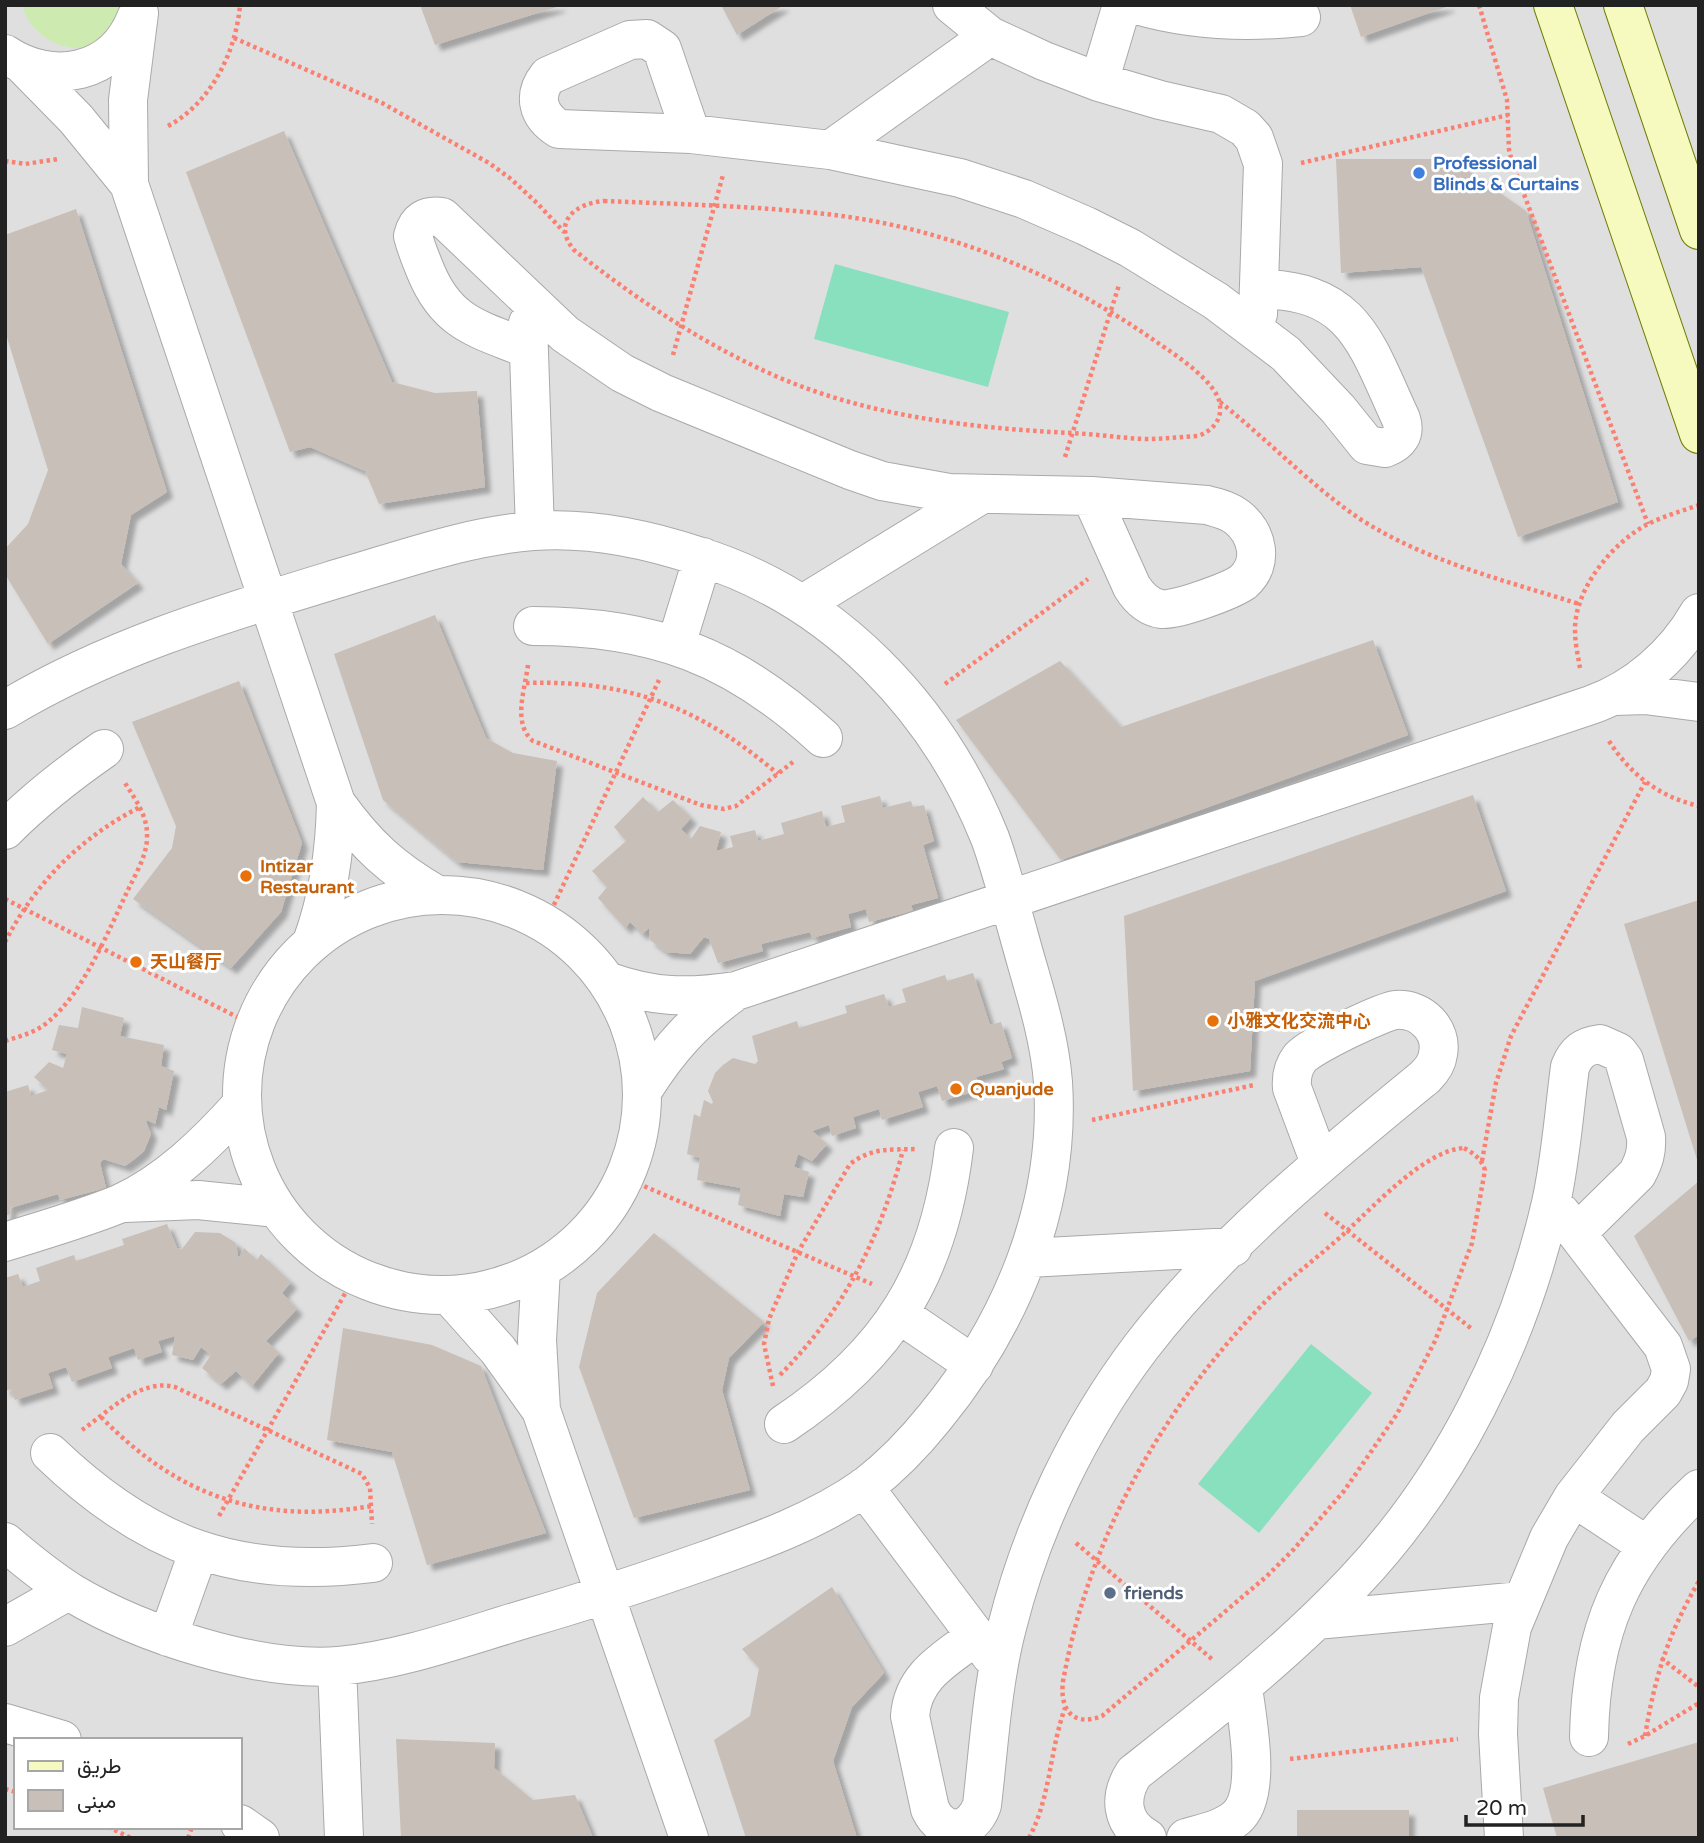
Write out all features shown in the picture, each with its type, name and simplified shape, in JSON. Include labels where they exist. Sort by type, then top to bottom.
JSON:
[{"type":"street","points":[[952,5],[990,36],[1044,61],[1099,82],[1221,114],[1234,120],[1254,138],[1260,150],[1263,172],[1257,330]]},
{"type":"street","points":[[1099,82],[1122,5]]},
{"type":"street","points":[[1137,5],[1165,13],[1233,22],[1301,17]]},
{"type":"street","points":[[1553,5],[1699,434]]},
{"type":"street","points":[[1623,5],[1699,230]]},
{"type":"street","points":[[10,57],[41,71],[58,73],[93,65],[122,43],[132,29],[140,7]]},
{"type":"street","points":[[140,7],[128,100],[129,184],[268,600],[336,803],[356,831],[380,856],[408,878],[437,895]]},
{"type":"street","points":[[830,150],[990,36]]},
{"type":"street","points":[[10,57],[76,119],[129,184]]},
{"type":"street","points":[[691,134],[830,150],[960,178],[1024,199],[1130,248],[1216,301],[1257,330],[1313,381],[1367,445],[1385,448],[1399,440],[1404,427],[1401,419],[1366,343],[1352,322],[1332,306],[1310,295],[1285,289],[1259,289]]},
{"type":"street","points":[[528,349],[475,327],[450,311],[436,295],[413,236],[422,219],[442,217],[565,334],[622,373],[662,393],[882,481],[948,493],[1072,496],[1207,505],[1222,509],[1236,516],[1248,528],[1256,542],[1257,556],[1253,569],[1243,581],[1230,589],[1174,608],[1162,609],[1149,605],[1139,598],[1118,557],[1072,496]]},
{"type":"street","points":[[527,299],[534,531]]},
{"type":"street","points":[[803,604],[982,494]]},
{"type":"street","points":[[5,1542],[68,1591],[132,1623],[168,1637],[251,1659],[337,1666],[408,1653],[604,1596],[785,1531],[864,1487],[896,1460],[926,1428],[974,1365],[995,1332],[1028,1258],[1049,1171],[1053,1128],[1053,1083],[1048,1040],[1009,899],[991,841],[965,784],[933,731],[895,683],[850,640],[803,604],[770,584],[703,557],[627,538],[588,533],[534,531],[453,544],[268,600],[109,656],[6,708]]},
{"type":"street","points":[[676,645],[703,557]]},
{"type":"street","points":[[607,981],[637,992],[670,996],[703,996],[736,991],[1615,696],[1644,677],[1670,652],[1699,613]]},
{"type":"street","points":[[533,626],[605,629],[676,645],[755,683],[790,708],[823,738]]},
{"type":"street","points":[[1615,696],[1645,695],[1699,702]]},
{"type":"street","points":[[5,830],[64,776],[104,749]]},
{"type":"street","points":[[312,942],[324,909],[331,874],[336,803]]},
{"type":"street","points":[[437,895],[493,901],[545,924],[579,949],[607,981],[633,1033],[643,1090],[639,1136],[625,1178],[604,1214],[575,1245],[541,1269],[512,1283],[481,1292],[449,1295],[401,1291],[355,1276],[311,1247],[276,1208],[258,1176],[246,1141],[241,1105],[243,1065],[253,1025],[268,994],[288,966],[312,942],[350,917],[393,901],[437,895]]},
{"type":"street","points":[[643,1090],[661,1061],[683,1034],[708,1010],[736,991]]},
{"type":"street","points":[[976,1636],[929,1672],[914,1692],[911,1704],[910,1716],[930,1809],[934,1818],[942,1825],[952,1828],[962,1828],[972,1822],[982,1805],[998,1666],[1017,1591],[1045,1513],[1073,1455],[1134,1357],[1182,1297],[1307,1176],[1434,1067],[1439,1054],[1438,1039],[1433,1027],[1422,1016],[1410,1011],[1395,1010],[1308,1050],[1300,1057],[1292,1077],[1292,1088],[1307,1176]]},
{"type":"street","points":[[1147,1838],[1132,1827],[1125,1814],[1124,1793],[1134,1773],[1244,1687],[1355,1582],[1423,1496],[1459,1438],[1502,1353],[1530,1277],[1551,1200],[1570,1067],[1581,1050],[1600,1044],[1618,1052],[1624,1060],[1646,1138],[1646,1150],[1637,1174],[1577,1233]]},
{"type":"street","points":[[5,1242],[120,1203],[186,1160],[215,1134],[241,1105]]},
{"type":"street","points":[[784,1424],[817,1402],[848,1376],[876,1346],[904,1306],[926,1264],[940,1226],[949,1188],[954,1148]]},
{"type":"street","points":[[120,1203],[198,1200],[276,1208]]},
{"type":"street","points":[[1504,1838],[1498,1734],[1504,1662],[1512,1628],[1549,1538],[1573,1497],[1628,1427],[1663,1392],[1671,1369],[1663,1346],[1551,1200]]},
{"type":"street","points":[[1028,1258],[1233,1247]]},
{"type":"street","points":[[541,1269],[537,1340],[541,1410],[689,1838]]},
{"type":"street","points":[[449,1295],[498,1350],[541,1410]]},
{"type":"street","points":[[904,1306],[974,1365]]},
{"type":"street","points":[[50,1453],[83,1484],[119,1511],[157,1533],[199,1550],[268,1566],[303,1568],[373,1563]]},
{"type":"street","points":[[864,1487],[998,1666]]},
{"type":"street","points":[[1606,1741],[1590,1696],[1596,1656],[1608,1617],[1625,1580],[1646,1545],[1672,1514],[1699,1489]]},
{"type":"street","points":[[1573,1497],[1646,1545]]},
{"type":"street","points":[[168,1637],[199,1550]]},
{"type":"street","points":[[5,1627],[68,1591]]},
{"type":"street","points":[[1316,1620],[1522,1601]]},
{"type":"street","points":[[337,1666],[344,1838]]},
{"type":"street","points":[[1186,1838],[1220,1827],[1239,1816],[1250,1797],[1251,1764],[1244,1687]]},
{"type":"street","points":[[5,1723],[55,1738]]},
{"type":"street","points":[[242,1825],[260,1838]]},
{"type":"path","points":[[127,143],[174,122],[195,105],[212,86],[225,63],[234,38],[240,5]]},
{"type":"path","points":[[1479,5],[1507,100],[1509,150],[1513,164],[1648,524]]},
{"type":"path","points":[[234,38],[382,103],[466,149],[511,179],[564,233],[573,250],[614,282],[726,352],[772,374],[867,406],[969,426],[1023,432],[1145,439],[1198,436],[1206,433],[1218,419],[1220,402],[1217,393],[1189,366],[1139,329],[1040,274],[999,257],[914,231],[828,214],[714,205],[593,202],[573,212],[566,222],[564,233]]},
{"type":"path","points":[[1263,172],[1508,115]]},
{"type":"path","points":[[662,393],[733,139]]},
{"type":"path","points":[[1072,496],[1073,433],[1130,248]]},
{"type":"path","points":[[1220,402],[1331,497],[1388,535],[1450,564],[1579,604]]},
{"type":"path","points":[[914,707],[1118,557]]},
{"type":"path","points":[[533,626],[521,724],[525,734],[533,741],[701,805],[724,809],[746,799],[823,738]]},
{"type":"path","points":[[545,924],[676,645]]},
{"type":"path","points":[[526,683],[588,684],[650,698],[685,711],[719,729],[750,750],[778,774]]},
{"type":"path","points":[[5,1041],[32,1032],[48,1023],[60,1011],[101,947],[145,851],[147,836],[140,807],[104,749]]},
{"type":"path","points":[[1482,1162],[1464,1148],[1453,1149],[1394,1187],[1262,1305],[1222,1349],[1186,1395],[1135,1474],[1096,1561],[1075,1625],[1060,1692],[1065,1708],[1073,1715],[1093,1720],[1102,1716],[1294,1549],[1344,1491],[1398,1414],[1435,1341],[1472,1243],[1485,1180],[1482,1162],[1496,1083],[1511,1036],[1645,782]]},
{"type":"path","points":[[5,942],[42,883],[87,839],[112,821],[140,807]]},
{"type":"path","points":[[5,899],[253,1025]]},
{"type":"path","points":[[1053,1128],[1292,1077]]},
{"type":"path","points":[[784,1424],[765,1357],[765,1332],[798,1252],[850,1164],[875,1150],[954,1148]]},
{"type":"path","points":[[772,1383],[818,1333],[856,1277],[888,1204],[903,1150]]},
{"type":"path","points":[[1307,1176],[1347,1231],[1502,1353]]},
{"type":"path","points":[[625,1178],[856,1277],[904,1306]]},
{"type":"path","points":[[199,1550],[355,1276]]},
{"type":"path","points":[[50,1453],[146,1387],[165,1384],[362,1474],[370,1488],[373,1563]]},
{"type":"path","points":[[101,1417],[122,1439],[171,1476],[228,1500],[256,1508],[304,1513],[372,1506]]},
{"type":"path","points":[[1045,1513],[1096,1561],[1244,1687]]},
{"type":"path","points":[[1645,1736],[1661,1658],[1679,1614],[1699,1581]]},
{"type":"path","points":[[1661,1658],[1699,1687]]},
{"type":"path","points":[[1606,1741],[1645,1736],[1699,1703]]},
{"type":"path","points":[[1029,1838],[1043,1807],[1053,1747],[1065,1708]]},
{"type":"path","points":[[1251,1764],[1498,1734]]},
{"type":"path","points":[[112,1829],[131,1838]]},
{"type":"shaded area","points":[[5,5],[1699,5],[1699,1838],[5,1838]]},
{"type":"green space","points":[[22,5],[131,5],[96,43],[76,48],[58,44],[42,35],[30,22]]},
{"type":"green space","points":[[835,264],[1009,312],[988,387],[814,339]]},
{"type":"green space","points":[[1311,1344],[1372,1393],[1259,1533],[1198,1484]]},
{"type":"building","points":[[420,5],[560,5],[560,6],[435,45]]},
{"type":"building","points":[[721,5],[784,5],[737,35]]},
{"type":"building","points":[[1350,5],[1449,5],[1449,6],[1361,37]]},
{"type":"building","points":[[284,131],[392,382],[435,393],[477,391],[485,487],[379,504],[365,471],[310,447],[290,452],[186,172]]},
{"type":"building","points":[[1336,159],[1451,159],[1526,211],[1618,502],[1518,537],[1421,267],[1341,273]]},
{"type":"building","points":[[76,209],[167,492],[131,515],[121,564],[138,583],[48,644],[5,574],[5,549],[28,524],[48,470],[5,331],[5,235]]},
{"type":"building","points":[[435,615],[486,738],[513,753],[557,761],[543,870],[457,862],[383,800],[334,654]]},
{"type":"building","points":[[1373,640],[1408,735],[1061,860],[956,720],[1060,661],[1121,727]]},
{"type":"building","points":[[239,681],[302,843],[281,912],[231,968],[133,899],[172,848],[176,826],[132,722]]},
{"type":"building","points":[[1473,795],[1506,891],[1255,981],[1250,1071],[1133,1091],[1124,916]]},
{"type":"building","points":[[880,796],[883,808],[911,801],[913,807],[924,805],[934,841],[923,845],[938,898],[911,905],[913,911],[869,922],[866,909],[848,914],[851,927],[812,938],[810,932],[761,944],[763,951],[718,963],[709,939],[704,937],[690,954],[666,952],[650,940],[649,928],[642,934],[630,922],[625,928],[598,898],[607,887],[592,871],[626,841],[614,827],[643,797],[658,812],[673,800],[691,818],[681,829],[691,839],[700,826],[721,832],[716,851],[733,847],[730,836],[755,830],[758,841],[784,834],[781,823],[822,811],[826,827],[845,822],[841,806]]},
{"type":"building","points":[[1699,900],[1699,1163],[1698,1163],[1624,924]]},
{"type":"building","points":[[973,973],[990,1025],[1001,1022],[1012,1058],[1001,1062],[1004,1069],[976,1077],[979,1090],[942,1101],[937,1086],[918,1092],[923,1107],[882,1120],[879,1109],[853,1117],[856,1128],[832,1136],[829,1125],[812,1131],[827,1144],[812,1161],[798,1154],[794,1167],[809,1172],[803,1197],[784,1194],[780,1216],[738,1205],[741,1188],[697,1180],[700,1158],[687,1154],[694,1114],[700,1117],[704,1100],[712,1104],[708,1091],[715,1073],[723,1065],[733,1058],[755,1064],[758,1061],[752,1036],[797,1021],[799,1028],[847,1013],[845,1006],[884,994],[889,1007],[906,1002],[902,989],[945,975],[947,981]]},
{"type":"building","points":[[82,1007],[124,1018],[120,1036],[164,1045],[161,1066],[174,1071],[166,1110],[159,1107],[155,1124],[147,1120],[151,1134],[144,1151],[136,1158],[125,1166],[103,1159],[100,1163],[106,1188],[60,1200],[58,1194],[10,1208],[11,1214],[5,1216],[5,1092],[28,1085],[31,1096],[48,1090],[34,1077],[49,1062],[63,1068],[67,1054],[52,1050],[59,1025],[78,1028]]},
{"type":"building","points":[[1699,1181],[1699,1335],[1689,1341],[1634,1236]]},
{"type":"building","points":[[167,1224],[177,1248],[182,1249],[195,1232],[220,1233],[236,1243],[238,1256],[244,1248],[257,1260],[261,1254],[291,1282],[282,1293],[297,1309],[266,1341],[279,1353],[252,1386],[236,1371],[221,1384],[202,1368],[211,1355],[201,1347],[193,1360],[172,1355],[175,1336],[158,1341],[162,1352],[138,1360],[134,1348],[108,1357],[112,1368],[72,1382],[66,1367],[48,1373],[53,1388],[15,1400],[11,1389],[5,1391],[5,1278],[18,1274],[23,1287],[40,1281],[36,1268],[74,1255],[76,1261],[124,1245],[122,1239]]},
{"type":"building","points":[[654,1233],[764,1322],[729,1358],[722,1390],[750,1490],[634,1518],[579,1367],[597,1293]]},
{"type":"building","points":[[343,1328],[432,1345],[481,1366],[546,1533],[427,1565],[392,1452],[327,1440]]},
{"type":"building","points":[[832,1587],[884,1673],[852,1707],[833,1761],[857,1838],[746,1838],[714,1740],[750,1716],[759,1668],[742,1649]]},
{"type":"building","points":[[396,1739],[495,1743],[494,1768],[533,1800],[575,1795],[593,1838],[401,1838]]},
{"type":"building","points":[[1699,1742],[1699,1838],[1557,1838],[1543,1788]]},
{"type":"building","points":[[1297,1810],[1409,1810],[1409,1838],[1297,1838]]},
{"type":"place","name":"Professional Blinds & Curtains","points":[[1419,173]]},
{"type":"place","name":"Intizar Restaurant","points":[[246,876]]},
{"type":"place","name":"天山餐厅","points":[[136,962]]},
{"type":"place","name":"小雅文化交流中心","points":[[1213,1021]]},
{"type":"place","name":"Quanjude","points":[[956,1089]]},
{"type":"place","name":"friends","points":[[1110,1593]]}]
